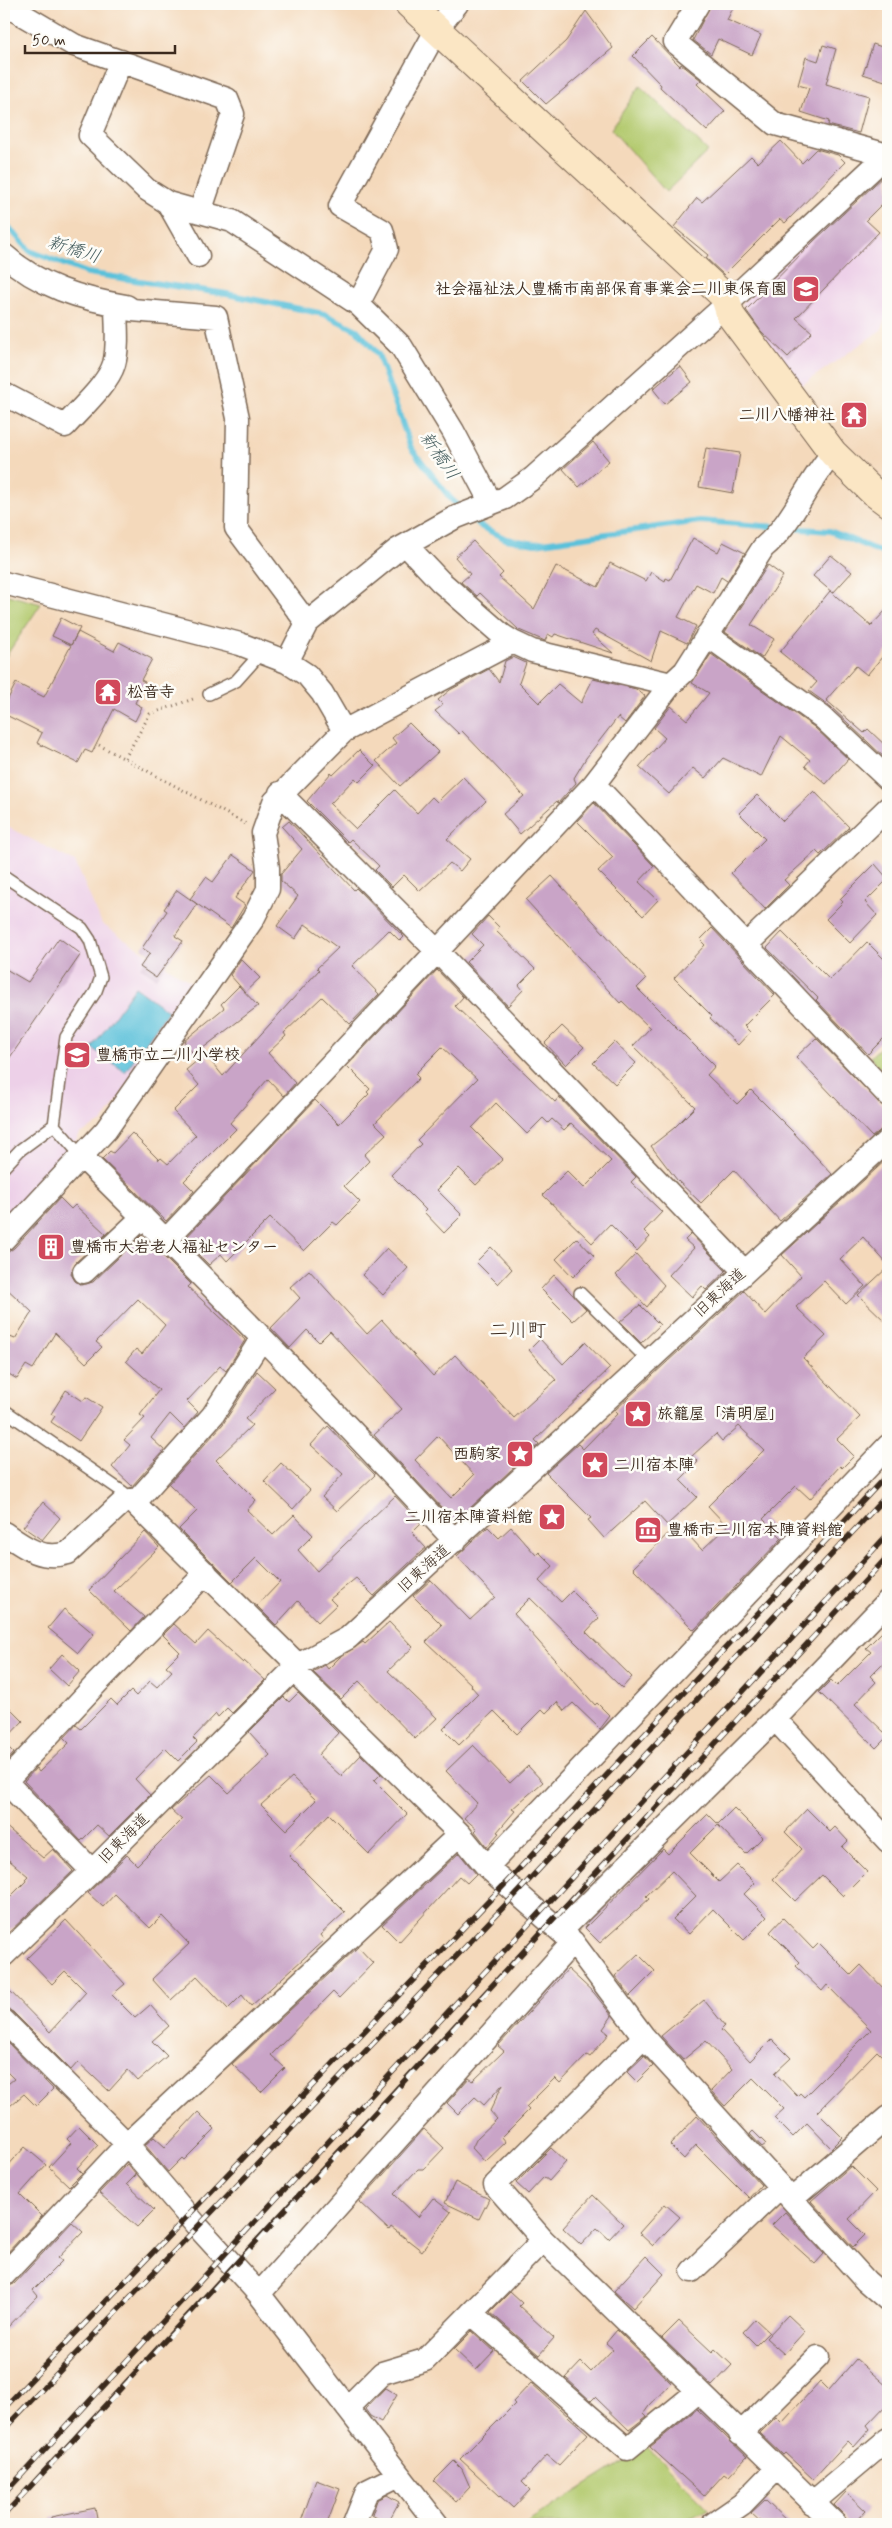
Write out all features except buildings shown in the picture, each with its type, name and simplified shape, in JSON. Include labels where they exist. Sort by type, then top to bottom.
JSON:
[{"type":"street","points":[[4,4],[74,45],[227,99],[233,114],[200,212]]},
{"type":"street","points":[[409,4],[725,297],[732,316],[833,453],[872,492],[888,503]]},
{"type":"street","points":[[358,304],[387,249],[382,230],[340,206],[437,29],[457,4]]},
{"type":"street","points":[[698,4],[675,42],[775,124],[888,155]]},
{"type":"street","points":[[121,61],[90,135],[146,189],[168,203],[232,222],[358,304],[401,346],[453,431],[488,503]]},
{"type":"street","points":[[287,662],[307,623],[406,545],[454,518],[488,503],[505,498],[533,478],[728,303],[888,155]]},
{"type":"street","points":[[168,203],[198,256]]},
{"type":"street","points":[[4,255],[18,268],[49,287],[75,296],[116,304],[132,310],[216,318],[238,418],[236,528],[307,623]]},
{"type":"street","points":[[4,394],[65,426],[107,378],[113,366],[116,356],[116,304]]},
{"type":"street","points":[[167,1239],[594,784],[670,684],[685,671],[762,548],[772,540],[805,496],[822,465],[833,453]]},
{"type":"street","points":[[406,545],[440,581],[512,642],[532,651],[670,684]]},
{"type":"street","points":[[4,583],[240,644],[287,662],[307,675],[322,693],[344,731]]},
{"type":"street","points":[[707,635],[822,718],[888,779]]},
{"type":"street","points":[[4,1239],[106,1130],[253,919],[268,889],[268,868],[263,833],[274,802],[280,794],[344,731],[512,642]]},
{"type":"street","points":[[594,784],[888,1095]]},
{"type":"street","points":[[280,794],[438,952],[744,1271]]},
{"type":"street","points":[[746,944],[888,808]]},
{"type":"street","name":"旧東海道","points":[[4,1955],[92,1871],[295,1668],[348,1638],[456,1541],[648,1360],[888,1140]]},
{"type":"street","points":[[82,1157],[167,1239],[372,1451],[456,1541]]},
{"type":"street","points":[[84,1272],[143,1217]]},
{"type":"street","points":[[4,1533],[32,1552],[57,1556],[68,1552],[122,1503],[139,1498],[213,1415],[262,1338]]},
{"type":"street","points":[[487,1867],[888,1446]]},
{"type":"street","points":[[131,1500],[206,1573],[295,1668],[460,1834],[487,1867],[567,1937],[644,2037],[866,2281],[888,2300]]},
{"type":"street","points":[[92,1871],[5,1783],[98,1682],[206,1573]]},
{"type":"street","points":[[259,2294],[567,1937],[888,1601]]},
{"type":"street","points":[[775,1719],[888,1841]]},
{"type":"street","points":[[4,2275],[128,2144],[460,1834]]},
{"type":"street","points":[[4,2021],[128,2144],[197,2226],[259,2294],[437,2524]]},
{"type":"street","points":[[644,2037],[495,2186],[543,2240],[740,2434],[835,2524]]},
{"type":"street","points":[[692,2271],[786,2193],[888,2118]]},
{"type":"street","points":[[347,2408],[382,2373],[425,2360],[543,2240]]},
{"type":"street","points":[[471,2313],[627,2449],[697,2392]]},
{"type":"street","points":[[740,2434],[818,2357]]},
{"type":"street","points":[[812,2503],[888,2439]]},
{"type":"street","points":[[713,2524],[742,2504],[776,2469]]},
{"type":"street","points":[[354,2524],[367,2491],[399,2475]]},
{"type":"lane","points":[[210,694],[236,681],[262,652]]},
{"type":"lane","points":[[4,876],[82,928],[90,940],[101,976],[96,991],[66,1037],[54,1125],[20,1150],[4,1167]]},
{"type":"lane","points":[[54,1125],[82,1157]]},
{"type":"lane","points":[[580,1293],[648,1360]]},
{"type":"lane","points":[[4,1410],[123,1492],[131,1500]]},
{"type":"path","points":[[126,758],[150,714],[210,694]]},
{"type":"path","points":[[99,745],[263,833]]},
{"type":"shaded area","points":[[851,198],[888,239],[888,315],[881,330],[799,387],[742,303]]},
{"type":"shaded area","name":"豊橋市立二川小学校","points":[[4,825],[75,862],[102,924],[198,987],[102,1122],[79,1134],[67,1159],[4,1222]]},
{"type":"green space","points":[[640,86],[708,151],[666,192],[611,129]]},
{"type":"green space","points":[[4,594],[41,604],[4,659]]},
{"type":"green space","points":[[888,1040],[888,1077],[870,1057]]},
{"type":"green space","points":[[647,2447],[708,2508],[677,2524],[525,2524]]},
{"type":"water","points":[[135,987],[168,1011],[125,1072],[92,1048]]},
{"type":"waterway","name":"新橋川","points":[[4,222],[30,251],[87,273],[227,294],[324,314],[357,330],[378,354],[411,448],[451,499],[462,509]]},
{"type":"waterway","name":"新橋川","points":[[471,517],[482,527],[506,539],[535,544],[700,521],[775,527]]},
{"type":"waterway","name":"新橋川","points":[[787,528],[830,531],[888,555]]},
{"type":"railway","points":[[4,2408],[505,1884],[888,1474]]},
{"type":"railway","points":[[4,2429],[516,1894],[888,1494]]},
{"type":"railway","points":[[4,2494],[888,1534]]},
{"type":"railway","points":[[4,2515],[888,1556]]},
{"type":"place","name":"社会福祉法人豊橋市南部保育事業会二川東保育園","points":[[806,289]]},
{"type":"place","name":"二川八幡神社","points":[[854,415]]},
{"type":"place","name":"松音寺","points":[[108,692]]},
{"type":"place","name":"豊橋市立二川小学校","points":[[77,1055]]},
{"type":"place","name":"豊橋市大岩老人福祉センター","points":[[51,1247]]},
{"type":"place","name":"旅籠屋「清明屋」","points":[[638,1414]]},
{"type":"place","name":"西駒家","points":[[520,1454]]},
{"type":"place","name":"二川宿本陣","points":[[595,1465]]},
{"type":"place","name":"二川宿本陣資料館","points":[[552,1517]]},
{"type":"place","name":"豊橋市二川宿本陣資料館","points":[[648,1530]]},
{"type":"district","name":"二川町","points":[[518,1330]]}]
